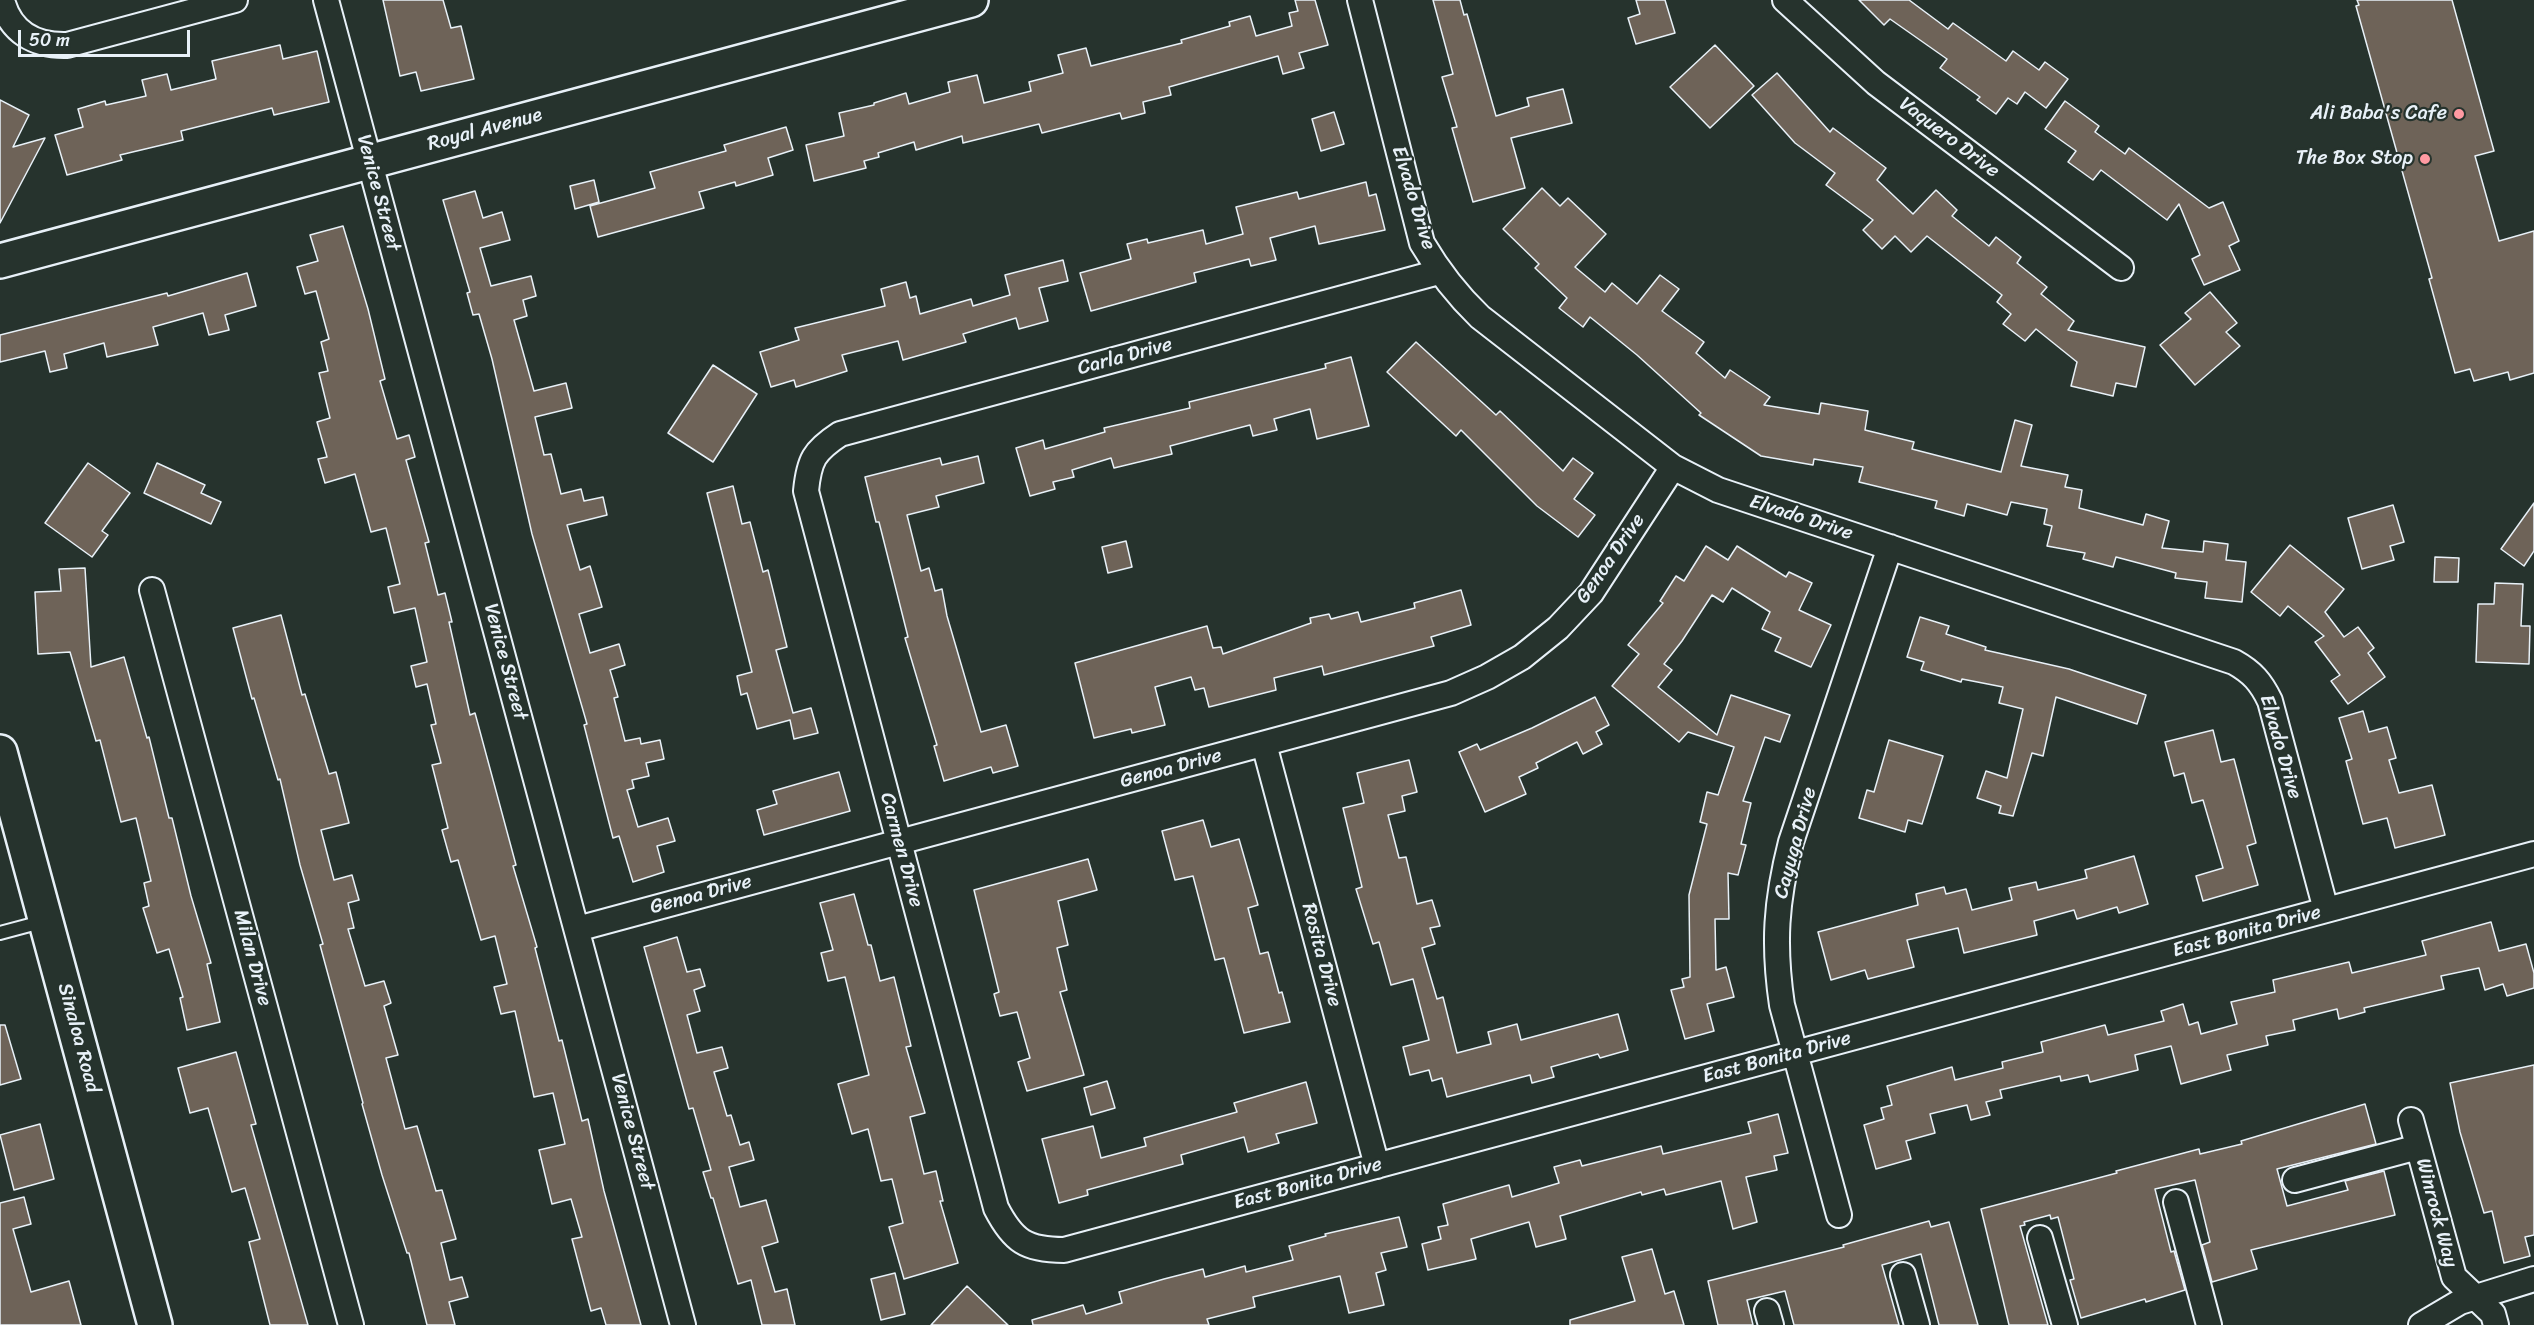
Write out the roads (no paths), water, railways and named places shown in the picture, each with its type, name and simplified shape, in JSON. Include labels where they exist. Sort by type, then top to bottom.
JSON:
[{"type":"main road","name":"Royal Avenue","points":[[0,261],[971,0]]},
{"type":"main road","name":"Sinaloa Road","points":[[0,752],[7,804],[46,921],[155,1325]]},
{"type":"street","points":[[2,0],[4,9],[17,30],[33,41],[50,46],[67,45],[235,0]]},
{"type":"street","name":"Venice Street","points":[[326,0],[683,1325]]},
{"type":"street","name":"Elvado Drive","points":[[1360,0],[1422,243],[1457,296],[1480,317],[1673,467],[1718,490],[2234,662],[2250,671],[2262,685],[2270,701],[2326,910]]},
{"type":"street","name":"Vaquero Drive","points":[[1785,0],[1876,83],[2121,268]]},
{"type":"street","name":"Carla Drive","points":[[817,452],[821,446],[840,434],[1439,272]]},
{"type":"street","name":"Carmen Drive","points":[[817,452],[808,467],[806,491],[996,1208],[1006,1228],[1020,1241]]},
{"type":"street","name":"Genoa Drive","points":[[577,929],[1450,693],[1487,677],[1522,657],[1558,628],[1591,593],[1673,467]]},
{"type":"street","name":"Cayuga Drive","points":[[1839,1215],[1782,1005],[1777,970],[1776,930],[1781,884],[1791,842],[1890,547]]},
{"type":"street","name":"Milan Drive","points":[[152,590],[351,1325]]},
{"type":"street","name":"Rosita Drive","points":[[1264,744],[1377,1166]]},
{"type":"street","name":"East Bonita Drive","points":[[1020,1241],[1041,1250],[1064,1250],[2534,854]]},
{"type":"street","name":"Winrock Way","points":[[2411,1120],[2454,1277],[2493,1314],[2496,1325]]},
{"type":"street","points":[[2295,1179],[2418,1147]]},
{"type":"street","points":[[2176,1202],[2209,1325]]},
{"type":"street","points":[[2040,1238],[2064,1325]]},
{"type":"street","points":[[1903,1275],[1917,1325]]},
{"type":"street","points":[[2421,1325],[2460,1302],[2534,1279]]},
{"type":"lane","points":[[0,933],[46,921]]},
{"type":"place","name":"Ali Baba's Cafe","points":[[2459,114]]},
{"type":"place","name":"The Box Stop","points":[[2425,159]]}]
